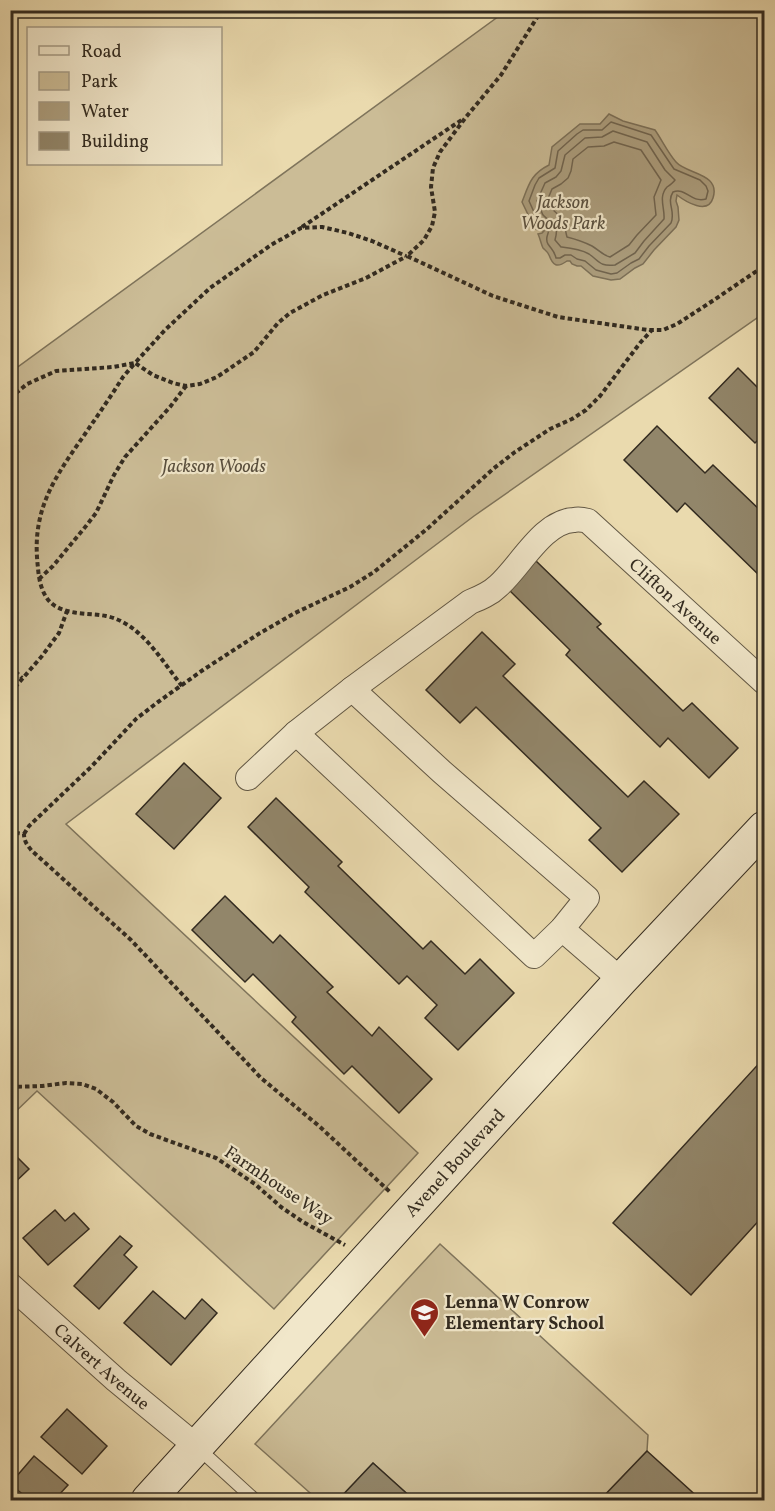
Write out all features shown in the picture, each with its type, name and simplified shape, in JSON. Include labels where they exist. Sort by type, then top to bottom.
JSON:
[{"type":"street","name":"Clifton Avenue","points":[[352,689],[470,602],[488,595],[499,586],[544,535],[557,525],[572,519],[588,521],[765,682]]},
{"type":"street","points":[[248,778],[296,734],[352,689],[442,772],[587,898],[562,929],[534,956],[296,734]]},
{"type":"street","name":"Avenel Boulevard","points":[[148,1500],[621,980],[765,828]]},
{"type":"street","points":[[562,929],[621,980]]},
{"type":"street","name":"Calvert Avenue","points":[[10,1285],[116,1380],[196,1446]]},
{"type":"lane","points":[[196,1446],[255,1500]]},
{"type":"path","points":[[10,398],[27,384],[56,371],[135,363],[163,380],[186,386],[200,384],[254,352],[278,323],[290,313],[323,295],[366,278],[407,256],[424,240],[432,226],[435,212],[431,188],[434,168],[440,152],[501,75],[544,10]]},
{"type":"path","points":[[182,686],[148,643],[121,620],[68,611],[54,606],[44,595],[39,579],[36,548],[40,518],[47,497],[71,454],[123,377],[165,330],[210,288],[271,245],[301,228],[466,117]]},
{"type":"path","points":[[301,228],[322,227],[348,233],[407,256],[493,296],[558,317],[652,330],[663,330],[677,324],[765,266]]},
{"type":"path","points":[[410,1212],[318,1126],[261,1078],[131,940],[32,851],[26,844],[24,834],[29,826],[136,719],[158,702],[260,633],[295,613],[350,587],[374,572],[427,529],[492,469],[514,452],[586,410],[600,396],[652,330]]},
{"type":"path","points":[[39,579],[53,566],[96,513],[114,475],[125,458],[186,386]]},
{"type":"path","points":[[10,693],[59,633],[68,611]]},
{"type":"path","points":[[10,666],[22,678]]},
{"type":"path","points":[[10,827],[17,833],[24,834]]},
{"type":"path","name":"Farmhouse Way","points":[[10,1087],[66,1083],[82,1084],[96,1089],[113,1102],[136,1126],[150,1134],[216,1158],[255,1184],[281,1207],[303,1222],[339,1240],[366,1259]]},
{"type":"green space","name":"Jackson Woods","points":[[506,11],[764,11],[764,313],[474,516],[66,824],[418,1153],[274,1309],[37,1091],[11,1116],[11,372]]},
{"type":"green space","name":"Lenna W Conrow Elementary School","points":[[440,1244],[648,1435],[647,1451],[600,1500],[414,1500],[373,1463],[338,1500],[318,1500],[255,1444]]},
{"type":"water","points":[[609,114],[623,121],[655,130],[676,162],[707,179],[714,190],[713,198],[707,206],[696,206],[677,195],[679,220],[676,227],[643,264],[620,279],[611,280],[593,276],[581,266],[572,264],[570,261],[561,265],[554,264],[543,248],[538,234],[544,231],[535,229],[522,202],[534,176],[549,165],[552,147],[580,124],[600,124]]},
{"type":"building","points":[[738,368],[764,394],[764,436],[755,443],[709,398]]},
{"type":"building","points":[[657,426],[705,473],[713,465],[764,514],[764,580],[685,503],[677,512],[624,460]]},
{"type":"building","points":[[535,560],[601,624],[597,627],[683,711],[692,703],[738,748],[709,778],[668,738],[660,747],[566,655],[570,650],[507,588]]},
{"type":"building","points":[[482,632],[515,664],[503,676],[628,797],[644,781],[679,814],[622,872],[589,840],[601,828],[476,707],[460,723],[426,690]]},
{"type":"building","points":[[184,763],[221,798],[174,849],[136,814]]},
{"type":"building","points":[[276,798],[342,862],[338,866],[423,949],[431,941],[465,974],[480,959],[514,993],[458,1050],[425,1018],[437,1005],[407,976],[399,984],[305,892],[309,887],[248,827]]},
{"type":"building","points":[[225,896],[273,943],[280,935],[333,987],[327,992],[372,1036],[379,1027],[432,1079],[399,1113],[352,1066],[344,1074],[292,1022],[296,1017],[253,974],[245,982],[192,930]]},
{"type":"building","points":[[764,1058],[764,1215],[691,1295],[613,1223]]},
{"type":"building","points":[[10,1150],[29,1169],[10,1187]]},
{"type":"building","points":[[55,1210],[65,1221],[74,1213],[89,1229],[48,1265],[23,1238]]},
{"type":"building","points":[[120,1236],[132,1246],[124,1255],[137,1267],[99,1309],[74,1286]]},
{"type":"building","points":[[153,1291],[185,1319],[202,1299],[217,1313],[171,1365],[124,1323]]},
{"type":"building","points":[[67,1409],[107,1446],[82,1474],[41,1437]]},
{"type":"building","points":[[647,1451],[701,1500],[600,1500]]},
{"type":"building","points":[[34,1456],[68,1485],[56,1498],[59,1500],[30,1500],[10,1484]]},
{"type":"building","points":[[373,1463],[414,1500],[338,1500]]},
{"type":"place","name":"Lenna W Conrow Elementary School","points":[[424,1338]]},
{"type":"park label","name":"Jackson Woods Park","points":[[563,212]]}]
